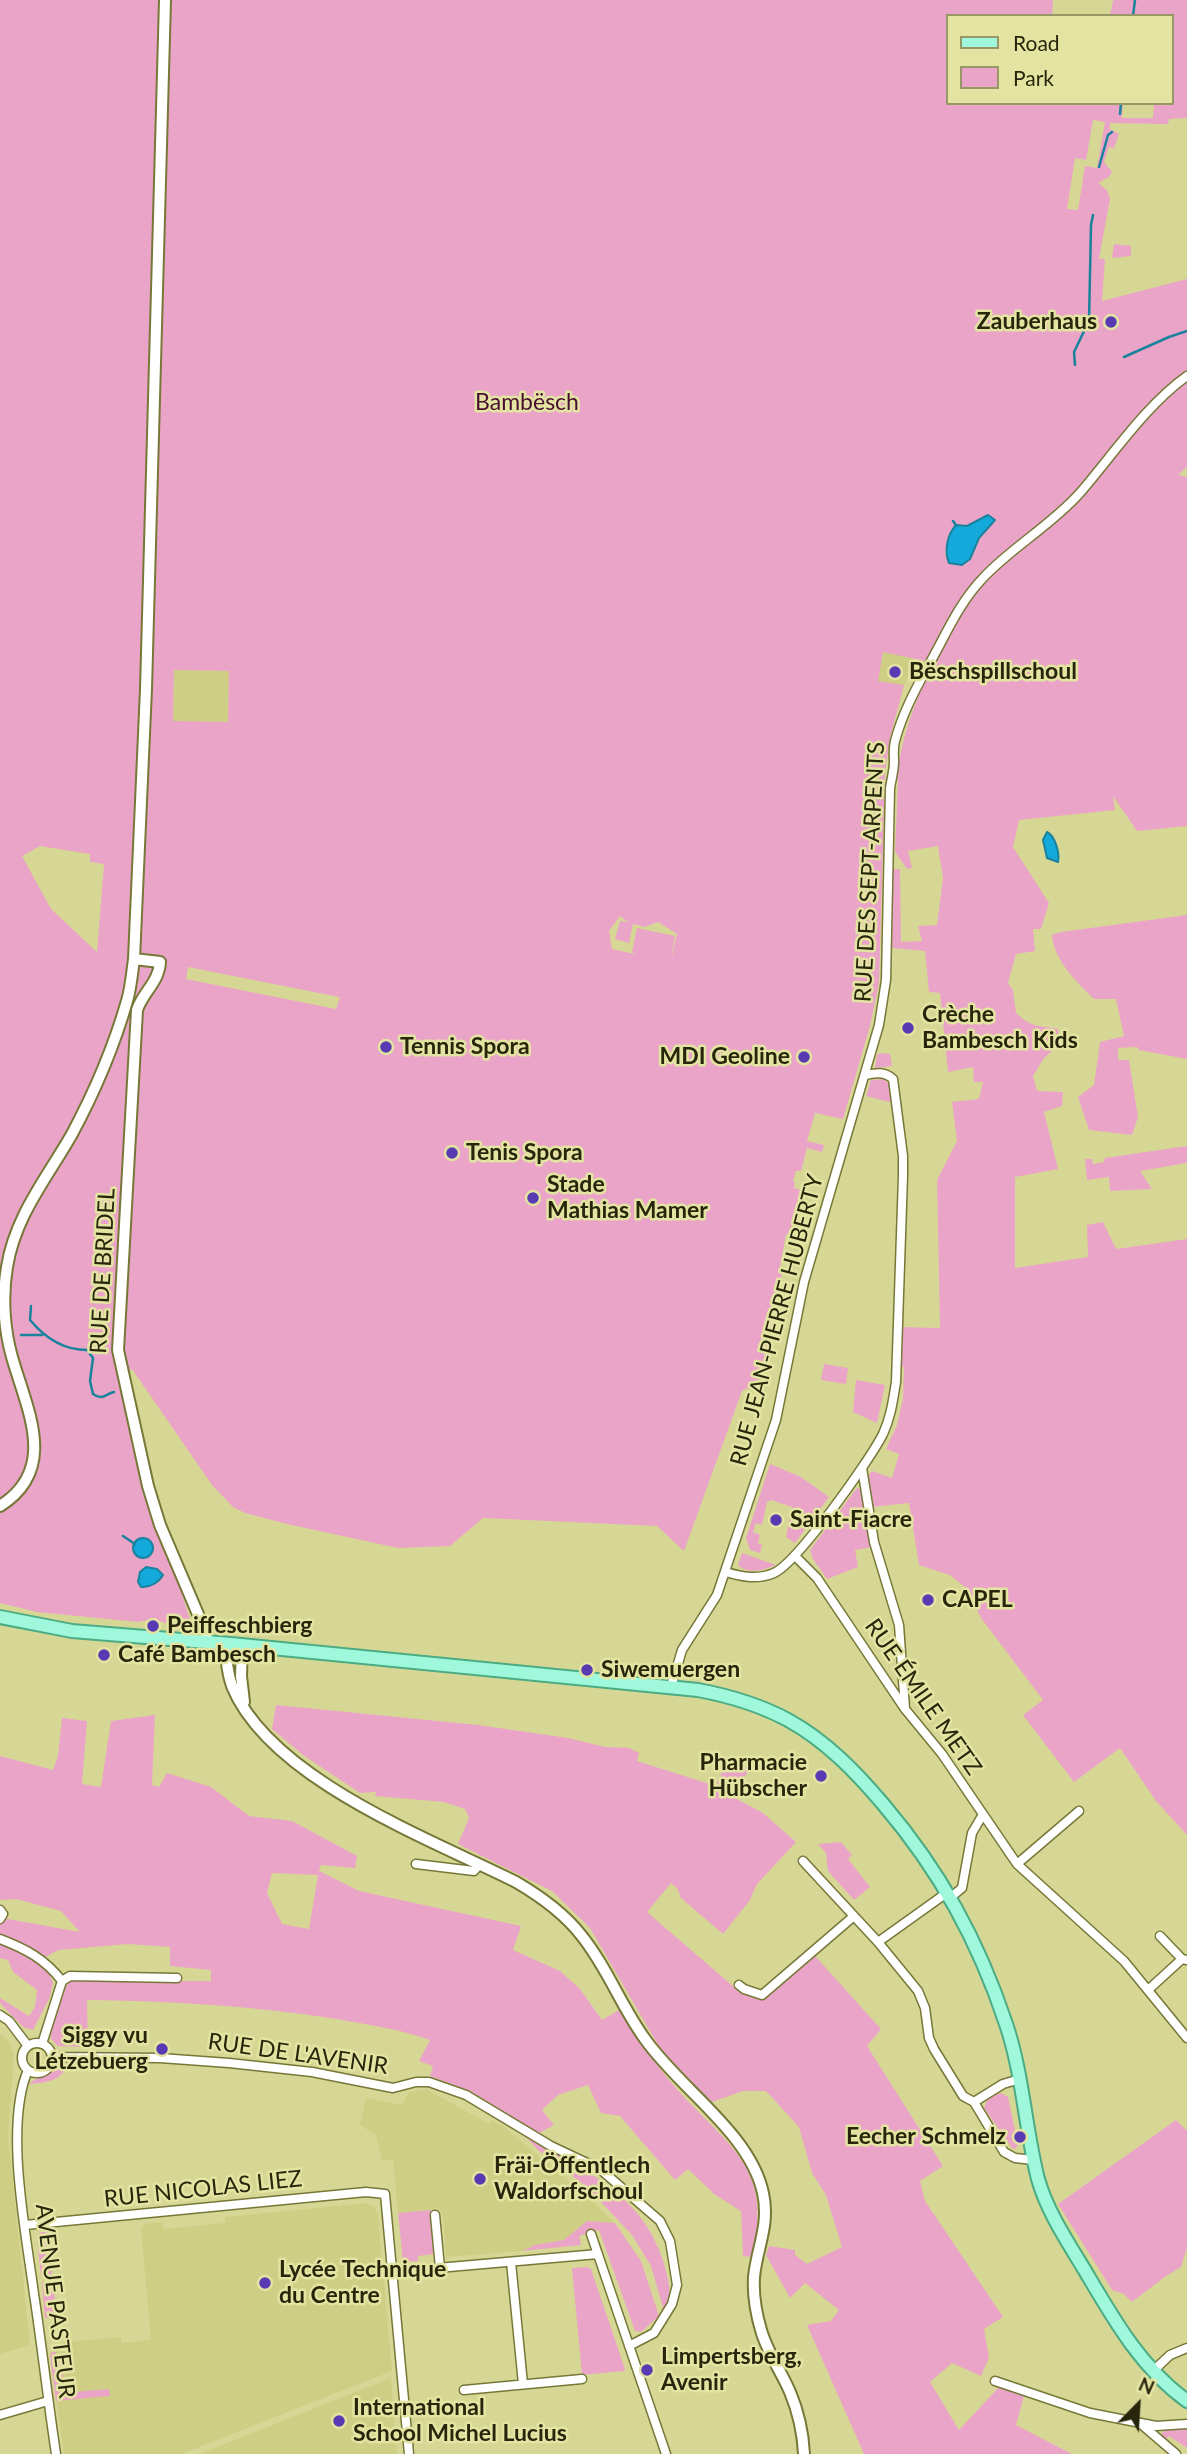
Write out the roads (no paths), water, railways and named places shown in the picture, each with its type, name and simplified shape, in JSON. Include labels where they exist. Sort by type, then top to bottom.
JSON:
[{"type":"main road","points":[[0,1506],[13,1498],[25,1483],[33,1464],[36,1446],[26,1398],[12,1355],[5,1312],[7,1268],[14,1236],[28,1204],[70,1137],[99,1077],[128,999],[134,959],[146,689],[165,0]]},
{"type":"main road","name":"RUE DE BRIDEL","points":[[134,959],[160,962],[159,973],[141,998],[137,1010],[118,1350],[126,1395],[160,1525],[208,1642]]},
{"type":"main road","points":[[0,1617],[72,1631],[671,1687],[723,1695],[747,1702],[789,1721],[829,1748],[864,1780],[898,1821],[950,1894],[992,1980],[1007,2025],[1039,2183],[1054,2218],[1119,2328],[1152,2372],[1187,2401]]},
{"type":"main road","points":[[226,1644],[233,1688],[266,1736],[310,1774],[360,1805],[539,1895],[572,1924],[595,1955],[644,2039],[670,2071],[740,2144],[763,2192],[765,2208],[764,2236],[754,2277],[755,2303],[761,2332],[794,2403],[804,2454]]},
{"type":"main road","points":[[242,1645],[244,1705]]},
{"type":"street","name":"RUE DES SEPT-ARPENTS","points":[[865,1075],[879,1025],[886,980],[893,750],[915,688],[947,629],[982,578],[1050,523],[1160,400],[1187,376]]},
{"type":"street","points":[[726,1573],[756,1577],[774,1573],[795,1556],[862,1468],[884,1431],[892,1407],[896,1382],[903,1156],[893,1079],[880,1073],[865,1075]]},
{"type":"street","name":"RUE JEAN-PIERRE HUBERTY","points":[[671,1687],[682,1650],[718,1595],[776,1420],[804,1282],[865,1075]]},
{"type":"street","points":[[862,1468],[874,1542],[899,1625],[905,1709]]},
{"type":"street","name":"RUE ÉMILE METZ","points":[[795,1556],[817,1578],[905,1709],[942,1754],[1017,1864],[1124,1962],[1187,2038]]},
{"type":"street","points":[[1017,1864],[1079,1811]]},
{"type":"street","points":[[878,1942],[962,1888],[972,1833],[982,1816]]},
{"type":"street","points":[[803,1861],[878,1942],[918,1991],[925,2008],[929,2038],[934,2049],[963,2096],[974,2102],[1004,2152],[1015,2158],[1034,2160]]},
{"type":"street","points":[[415,1864],[474,1871],[480,1864]]},
{"type":"street","points":[[0,1910],[3,1914],[0,1919]]},
{"type":"street","points":[[739,1985],[762,1995],[854,1916]]},
{"type":"street","points":[[1148,1990],[1184,1959],[1160,1936]]},
{"type":"street","points":[[0,1939],[42,1959],[62,1982]]},
{"type":"street","points":[[42,2044],[62,1982],[69,1976],[177,1978]]},
{"type":"street","points":[[0,2015],[9,2021],[27,2046],[42,2044],[49,2049],[52,2057],[49,2066],[34,2073],[29,2070]]},
{"type":"street","name":"AVENUE PASTEUR","points":[[27,2046],[22,2061],[29,2070],[21,2087],[18,2136],[25,2225],[56,2454]]},
{"type":"street","name":"RUE DE L'AVENIR","points":[[52,2057],[160,2058],[229,2063],[312,2073],[393,2088],[416,2082],[429,2082],[466,2095],[551,2146],[600,2169],[660,2221],[670,2241],[677,2285],[672,2304],[654,2333],[629,2346]]},
{"type":"street","points":[[974,2102],[1003,2084],[1020,2079]]},
{"type":"street","name":"RUE NICOLAS LIEZ","points":[[25,2225],[366,2192],[385,2194],[392,2272]]},
{"type":"street","points":[[435,2215],[440,2268]]},
{"type":"street","points":[[591,2234],[665,2451]]},
{"type":"street","points":[[409,2454],[392,2272],[598,2254]]},
{"type":"street","points":[[511,2262],[523,2384]]},
{"type":"street","points":[[1152,2372],[1170,2355],[1187,2348]]},
{"type":"street","points":[[464,2390],[582,2379]]},
{"type":"street","points":[[995,2381],[1090,2413],[1156,2426],[1187,2424]]},
{"type":"street","points":[[0,2415],[48,2401]]},
{"type":"street","points":[[1141,2424],[1176,2454]]},
{"type":"water","points":[[988,515],[995,520],[979,538],[970,559],[962,565],[949,563],[947,543],[956,525],[967,526]]},
{"type":"water","points":[[1047,832],[1056,845],[1058,862],[1047,858],[1043,840]]},
{"type":"water","points":[[143,1538],[150,1541],[153,1548],[150,1555],[143,1558],[136,1555],[133,1548],[136,1541]]},
{"type":"water","points":[[146,1567],[157,1569],[163,1575],[154,1584],[141,1587],[138,1582],[140,1572]]},
{"type":"waterway","points":[[1133,14],[1135,0]]},
{"type":"waterway","points":[[1120,114],[1121,105]]},
{"type":"waterway","points":[[1099,167],[1108,135],[1112,132]]},
{"type":"waterway","points":[[1075,365],[1074,352],[1089,321],[1093,215]]},
{"type":"waterway","points":[[1124,357],[1187,331]]},
{"type":"waterway","points":[[953,521],[956,525]]},
{"type":"waterway","points":[[31,1306],[30,1320],[42,1332],[62,1345],[87,1350],[93,1358],[90,1381],[93,1394],[102,1397],[114,1392]]},
{"type":"waterway","points":[[21,1335],[42,1335]]},
{"type":"waterway","points":[[123,1536],[135,1544]]},
{"type":"place","name":"Zauberhaus","points":[[1111,322]]},
{"type":"place","name":"Bëschspillschoul","points":[[895,672]]},
{"type":"place","name":"Crèche Bambesch Kids","points":[[908,1028]]},
{"type":"place","name":"Tennis Spora","points":[[386,1047]]},
{"type":"place","name":"MDI Geoline","points":[[804,1057]]},
{"type":"place","name":"Tenis Spora","points":[[452,1153]]},
{"type":"place","name":"Stade Mathias Mamer","points":[[533,1198]]},
{"type":"place","name":"Saint-Fiacre","points":[[776,1520]]},
{"type":"place","name":"CAPEL","points":[[928,1600]]},
{"type":"place","name":"Peiffeschbierg","points":[[153,1626]]},
{"type":"place","name":"Café Bambesch","points":[[104,1655]]},
{"type":"place","name":"Siwemuergen","points":[[587,1670]]},
{"type":"place","name":"Pharmacie Hübscher","points":[[821,1776]]},
{"type":"place","name":"Siggy vu Létzebuerg","points":[[162,2049]]},
{"type":"place","name":"Eecher Schmelz","points":[[1020,2137]]},
{"type":"place","name":"Fräi-Öffentlech Waldorfschoul","points":[[480,2179]]},
{"type":"place","name":"Lycée Technique du Centre","points":[[265,2283]]},
{"type":"place","name":"Limpertsberg, Avenir","points":[[647,2370]]},
{"type":"place","name":"International School Michel Lucius","points":[[339,2421]]},
{"type":"park label","name":"Bambësch","points":[[527,403]]}]
